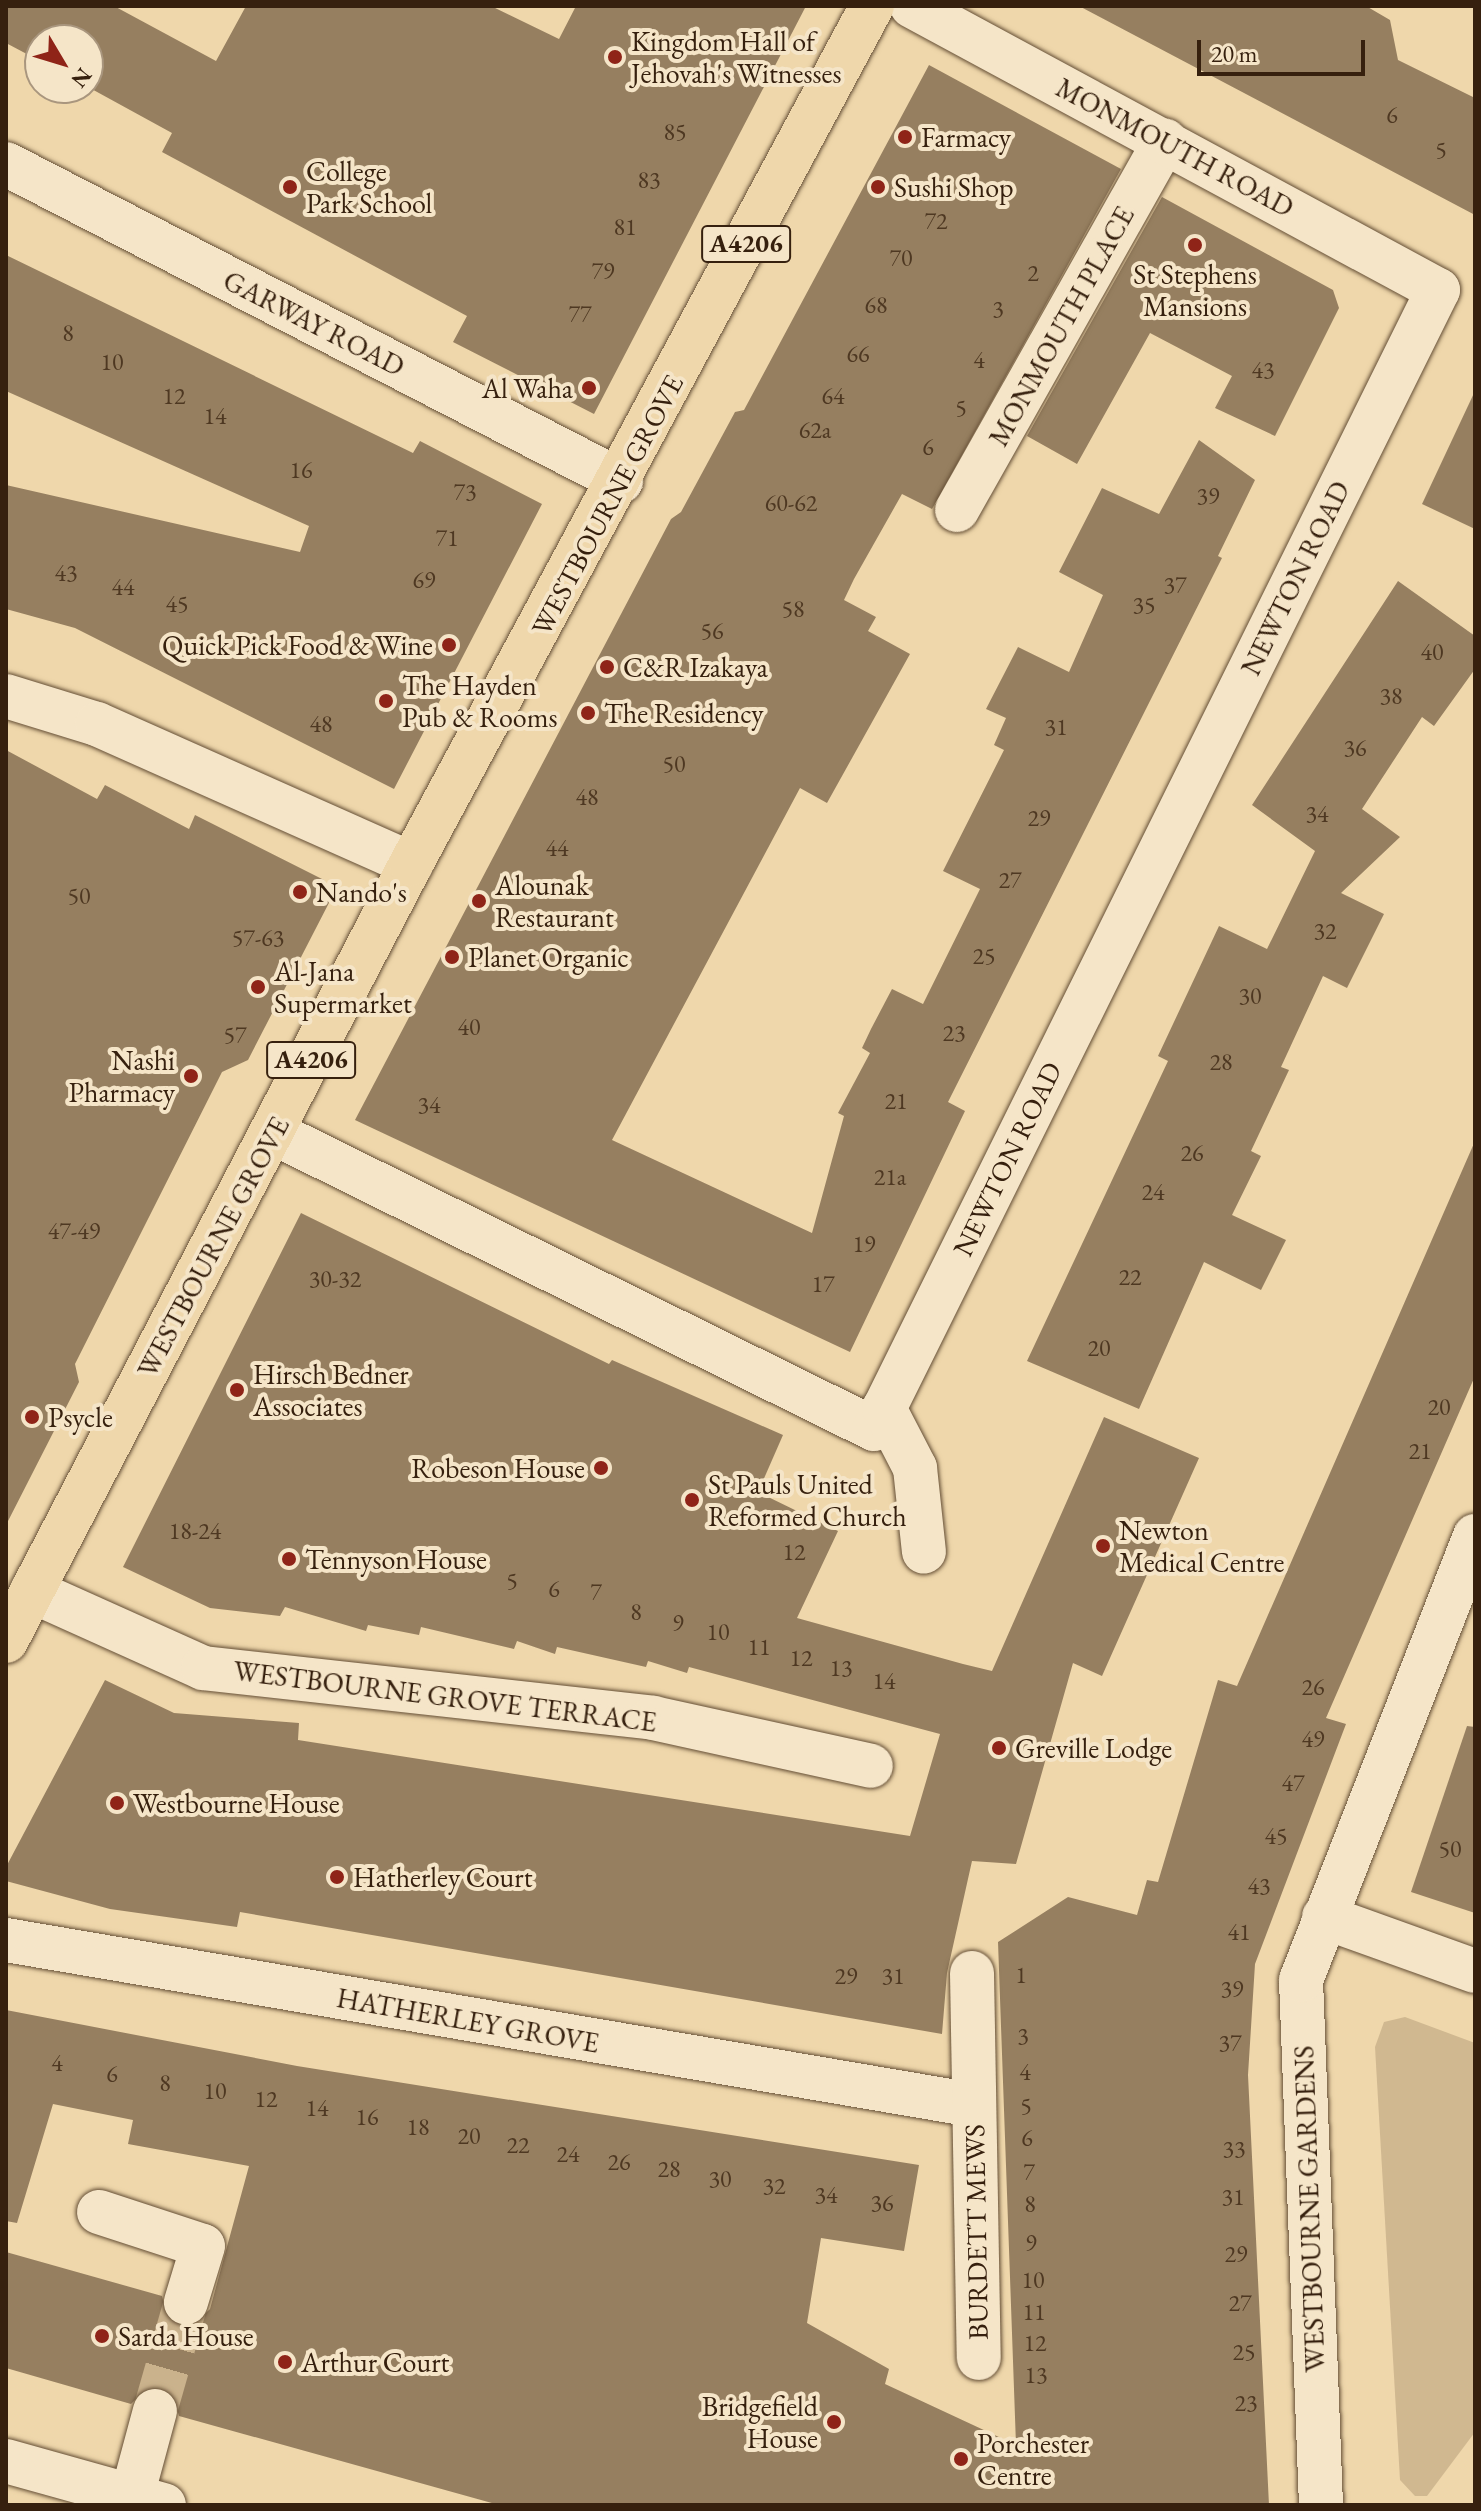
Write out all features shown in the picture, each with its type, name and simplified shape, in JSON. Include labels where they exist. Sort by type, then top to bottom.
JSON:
[{"type":"main road","name":"WESTBOURNE GROVE","points":[[6,1641],[274,1133],[411,864],[621,481],[872,6]]},
{"type":"street","name":"MONMOUTH ROAD","points":[[912,6],[1438,290]]},
{"type":"street","name":"MONMOUTH PLACE","points":[[957,510],[1165,141]]},
{"type":"street","name":"GARWAY ROAD","points":[[6,164],[621,481]]},
{"type":"street","name":"NEWTON ROAD","points":[[884,1408],[1438,290]]},
{"type":"street","points":[[6,696],[97,724],[411,864]]},
{"type":"street","points":[[274,1133],[874,1429],[884,1408]]},
{"type":"street","points":[[884,1408],[915,1468],[924,1552]]},
{"type":"street","name":"WESTBOURNE GARDENS","points":[[1321,2505],[1301,1980],[1392,1739],[1475,1536]]},
{"type":"street","name":"WESTBOURNE GROVE TERRACE","points":[[32,1591],[203,1668],[653,1718],[871,1766]]},
{"type":"street","points":[[1324,1917],[1475,1971]]},
{"type":"street","name":"HATHERLEY GROVE","points":[[6,1940],[930,2098]]},
{"type":"street","name":"BURDETT MEWS","points":[[972,1973],[979,2358]]},
{"type":"street","name":"BURDETT MEWS","points":[[930,2098],[973,2105]]},
{"type":"street","points":[[99,2212],[203,2246],[186,2302]]},
{"type":"street","points":[[6,2461],[148,2500],[155,2411]]},
{"type":"shaded area","points":[[1405,2017],[1475,2043],[1475,2432],[1427,2496],[1415,2496],[1400,2480],[1375,2047],[1384,2022]]},
{"type":"building","points":[[6,6],[114,6],[216,61],[246,6],[491,6],[559,39],[576,6],[806,6],[594,414],[453,342],[467,316],[162,152],[172,133],[104,96],[104,24],[24,24],[24,53],[6,43]]},
{"type":"building","points":[[1079,6],[1366,6],[1390,20],[1398,60],[1475,98],[1475,215]]},
{"type":"building","points":[[929,65],[1121,169],[932,509],[902,494],[854,579],[844,600],[876,617],[868,631],[910,654],[827,803],[800,788],[612,1140],[812,1233],[844,1116],[838,1113],[870,1053],[862,1048],[871,1029],[892,989],[923,1004],[980,889],[943,871],[1004,750],[994,745],[1006,718],[986,709],[1018,647],[1069,672],[1103,595],[1059,572],[1102,488],[1159,514],[1199,440],[1255,480],[1218,556],[1222,558],[948,1102],[965,1111],[850,1352],[355,1120],[671,519],[681,512],[735,412],[744,410]]},
{"type":"building","points":[[1162,197],[1333,290],[1339,308],[1275,436],[1215,408],[1232,376],[1150,333],[1077,464],[1027,436]]},
{"type":"building","points":[[6,255],[413,453],[420,441],[542,504],[394,789],[75,628],[6,609],[6,485],[300,552],[309,526],[6,391]]},
{"type":"building","points":[[1475,391],[1475,529],[1422,504]]},
{"type":"building","points":[[1398,581],[1475,636],[1475,669],[1434,726],[1422,717],[1362,809],[1400,837],[1341,893],[1384,914],[1347,988],[1323,976],[1281,1067],[1289,1070],[1251,1151],[1261,1156],[1232,1215],[1286,1240],[1261,1290],[1204,1262],[1139,1409],[1027,1361],[1168,1061],[1158,1056],[1219,926],[1267,949],[1315,851],[1252,805]]},
{"type":"building","points":[[6,750],[97,799],[105,785],[189,829],[195,815],[324,880],[332,897],[248,1060],[222,1072],[75,1364],[79,1382],[6,1525]]},
{"type":"building","points":[[1475,1141],[1475,1376],[1326,1718],[1346,1724],[1255,1964],[1248,2075],[1269,2505],[499,2505],[179,2416],[173,2394],[162,2387],[148,2387],[131,2404],[6,2368],[6,2252],[162,2296],[168,2320],[192,2326],[210,2309],[249,2166],[128,2144],[133,2120],[53,2104],[17,2223],[6,2221],[6,2010],[297,2066],[919,2165],[904,2251],[821,2238],[807,2323],[889,2369],[885,2384],[1016,2445],[998,1942],[1068,1897],[1137,1915],[1147,1880],[1158,1882],[1218,1680],[1237,1686]]},
{"type":"building","points":[[301,1213],[609,1364],[612,1360],[783,1435],[758,1492],[838,1531],[797,1618],[963,1664],[992,1671],[1104,1417],[1199,1458],[1102,1676],[1073,1663],[1016,1864],[972,1861],[947,1973],[942,2034],[240,1912],[237,1927],[110,1909],[6,1881],[6,1867],[105,1680],[174,1713],[299,1723],[298,1740],[910,1836],[940,1734],[689,1667],[687,1673],[648,1661],[646,1667],[557,1647],[555,1654],[517,1641],[514,1649],[421,1627],[419,1635],[368,1625],[366,1631],[285,1607],[280,1616],[210,1608],[123,1567]]},
{"type":"building","points":[[1467,1726],[1475,1727],[1475,1913],[1411,1892]]},
{"type":"tunnel","points":[[155,2411],[186,2302]]},
{"type":"place","name":"Kingdom Hall of Jehovah's Witnesses","points":[[615,57]]},
{"type":"place","name":"Farmacy","points":[[905,137]]},
{"type":"place","name":"College Park School","points":[[290,187]]},
{"type":"place","name":"Sushi Shop","points":[[878,187]]},
{"type":"place","name":"St Stephens Mansions","points":[[1195,245]]},
{"type":"place","name":"Al Waha","points":[[589,388]]},
{"type":"place","name":"Quick Pick Food & Wine","points":[[449,645]]},
{"type":"place","name":"C&R Izakaya","points":[[607,667]]},
{"type":"place","name":"The Hayden Pub & Rooms","points":[[386,701]]},
{"type":"place","name":"The Residency","points":[[588,713]]},
{"type":"place","name":"Nando's","points":[[300,892]]},
{"type":"place","name":"Alounak Restaurant","points":[[479,901]]},
{"type":"place","name":"Planet Organic","points":[[452,957]]},
{"type":"place","name":"Al-Jana Supermarket","points":[[258,987]]},
{"type":"place","name":"Nashi Pharmacy","points":[[191,1076]]},
{"type":"place","name":"Hirsch Bedner Associates","points":[[237,1390]]},
{"type":"place","name":"Psycle","points":[[32,1417]]},
{"type":"place","name":"Robeson House","points":[[601,1468]]},
{"type":"place","name":"St Pauls United Reformed Church","points":[[692,1500]]},
{"type":"place","name":"Newton Medical Centre","points":[[1103,1546]]},
{"type":"place","name":"Tennyson House","points":[[289,1559]]},
{"type":"place","name":"Greville Lodge","points":[[999,1748]]},
{"type":"place","name":"Westbourne House","points":[[117,1803]]},
{"type":"place","name":"Hatherley Court","points":[[337,1877]]},
{"type":"place","name":"Sarda House","points":[[102,2336]]},
{"type":"place","name":"Arthur Court","points":[[285,2362]]},
{"type":"place","name":"Bridgefield House","points":[[834,2422]]},
{"type":"place","name":"Porchester Centre","points":[[961,2459]]}]
